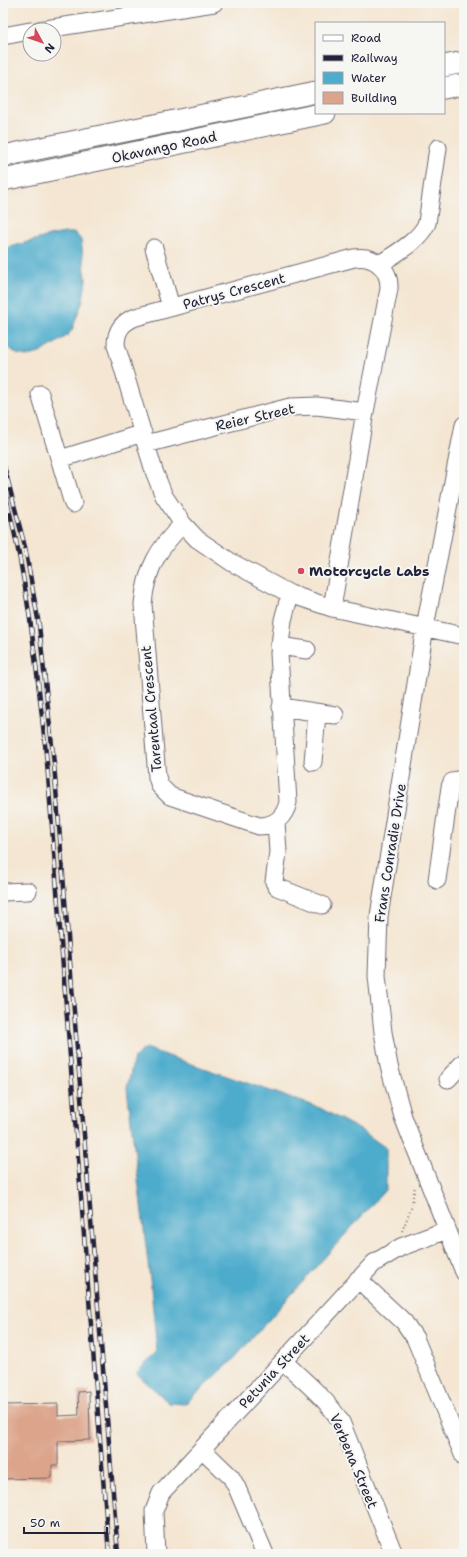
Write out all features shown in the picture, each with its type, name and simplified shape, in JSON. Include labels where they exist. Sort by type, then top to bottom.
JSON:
[{"type":"main road","points":[[445,66],[464,62]]},
{"type":"main road","name":"Okavango Road","points":[[3,156],[315,92]]},
{"type":"main road","name":"Okavango Road","points":[[3,180],[320,114]]},
{"type":"street","points":[[62,26],[214,3]]},
{"type":"street","points":[[3,36],[22,32]]},
{"type":"street","points":[[332,608],[365,412],[389,289],[386,273],[380,264],[417,237],[425,228],[438,148]]},
{"type":"street","points":[[154,248],[171,307]]},
{"type":"street","name":"Patrys Crescent","points":[[380,264],[371,259],[354,258],[131,319],[122,325],[117,335],[118,350],[154,471],[164,496],[182,524],[197,539],[249,573],[290,594],[332,608],[464,636]]},
{"type":"street","points":[[40,394],[73,504]]},
{"type":"street","name":"Reier Street","points":[[60,459],[290,407],[317,406],[365,412]]},
{"type":"street","name":"Frans Conradie Drive","points":[[464,425],[426,627],[379,916],[377,976],[383,1032],[388,1059],[403,1117],[464,1272]]},
{"type":"street","name":"Tarentaal Crescent","points":[[182,524],[166,541],[157,555],[150,570],[144,592],[143,616],[158,782],[163,791],[170,796],[253,825],[265,826],[276,822]]},
{"type":"street","points":[[290,594],[283,620],[279,646],[281,707],[288,802],[284,813],[276,822],[278,852],[274,882],[277,886],[322,905]]},
{"type":"street","points":[[279,646],[307,650]]},
{"type":"street","points":[[281,707],[335,715]]},
{"type":"street","points":[[313,762],[317,713]]},
{"type":"street","points":[[437,880],[450,787],[452,782],[457,780],[464,781]]},
{"type":"street","points":[[3,892],[28,891]]},
{"type":"street","points":[[448,1079],[464,1062]]},
{"type":"street","name":"Petunia Street","points":[[156,1554],[154,1511],[161,1493],[374,1263],[401,1247],[447,1230]]},
{"type":"street","points":[[358,1279],[404,1322],[416,1338],[464,1457]]},
{"type":"street","name":"Verbena Street","points":[[283,1361],[325,1400],[337,1416],[394,1554]]},
{"type":"street","points":[[202,1449],[231,1477],[265,1554]]},
{"type":"path","points":[[401,1234],[410,1209],[415,1186]]},
{"type":"water","points":[[65,233],[75,233],[81,240],[86,280],[83,300],[72,330],[67,336],[40,353],[27,356],[17,354],[3,342],[3,249]]},
{"type":"water","points":[[145,1048],[320,1108],[362,1131],[386,1148],[386,1189],[231,1362],[185,1404],[169,1403],[136,1373],[157,1352],[151,1288],[127,1088],[134,1058]]},
{"type":"building","points":[[89,1391],[90,1440],[58,1441],[58,1465],[52,1465],[52,1478],[3,1479],[3,1405],[58,1404],[58,1416],[79,1415],[78,1392]]},
{"type":"railway","points":[[3,462],[25,547],[39,625],[54,764],[118,1554]]},
{"type":"railway","points":[[3,486],[12,520],[31,624],[47,763],[109,1554]]},
{"type":"place","name":"Motorcycle Labs","points":[[301,571]]}]
